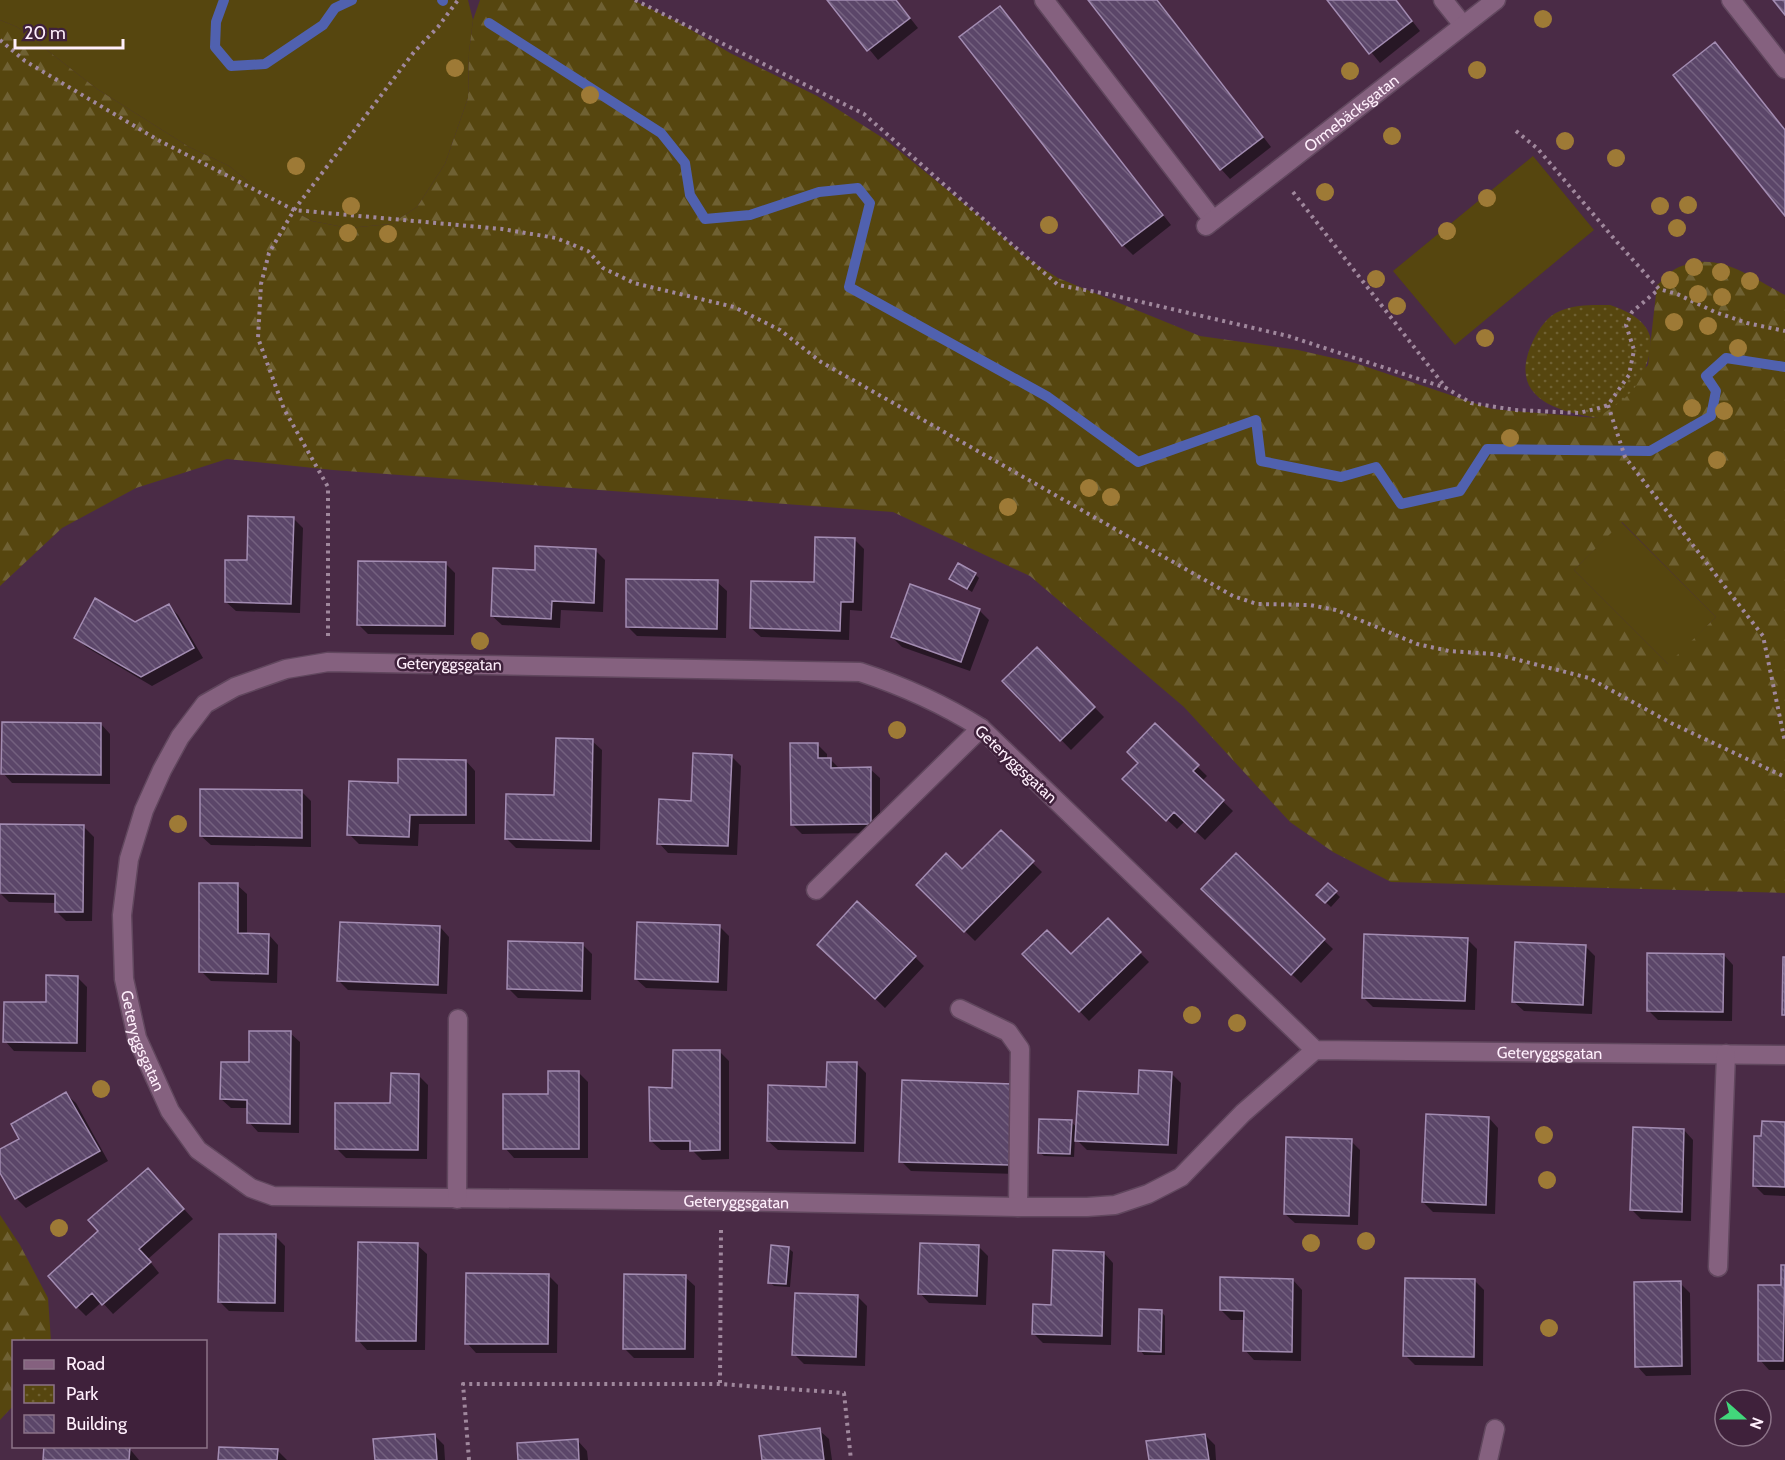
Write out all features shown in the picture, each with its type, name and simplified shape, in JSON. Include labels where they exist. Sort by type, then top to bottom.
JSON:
[{"type":"street","name":"Ormebäcksgatan","points":[[1044,0],[1210,223],[1496,0]]},
{"type":"street","points":[[1443,0],[1463,25]]},
{"type":"street","points":[[1731,0],[1785,69]]},
{"type":"street","name":"Geteryggsgatan","points":[[1315,1050],[981,729],[952,709],[897,684],[860,672],[328,662],[286,669],[235,687],[205,704],[180,738],[162,770],[144,810],[129,859],[122,915],[124,979],[137,1038],[170,1111],[198,1150],[251,1188],[273,1196],[1018,1207],[1115,1205],[1148,1194],[1181,1178],[1243,1113],[1315,1050],[1785,1055]]},
{"type":"street","points":[[816,890],[981,729]]},
{"type":"street","points":[[960,1009],[1008,1032],[1020,1049],[1018,1207]]},
{"type":"street","points":[[457,1199],[458,1019]]},
{"type":"street","points":[[1718,1267],[1726,1054]]},
{"type":"street","points":[[1488,1460],[1495,1429]]},
{"type":"path","points":[[328,662],[328,488],[284,409],[258,338],[261,284],[269,253],[294,210],[414,52],[438,27],[458,0]]},
{"type":"path","points":[[635,0],[864,114],[1058,285],[1107,294],[1288,336],[1446,388],[1471,403],[1515,410],[1579,413],[1608,405],[1629,375],[1634,350],[1626,324],[1632,312],[1659,289]]},
{"type":"path","points":[[0,40],[25,61],[158,140],[294,210],[502,229],[556,238],[588,251],[603,268],[634,284],[734,307],[780,330],[821,362],[1233,596],[1257,604],[1310,605],[1336,610],[1417,644],[1449,651],[1495,654],[1589,678],[1671,723],[1785,777]]},
{"type":"path","points":[[1516,131],[1538,149],[1659,289],[1677,294],[1715,312],[1747,323],[1785,331]]},
{"type":"path","points":[[1277,171],[1446,388]]},
{"type":"path","points":[[1608,405],[1625,457],[1763,636],[1785,742]]},
{"type":"path","points":[[720,1383],[721,1201]]},
{"type":"path","points":[[469,1460],[463,1384],[720,1383],[844,1393],[851,1460]]},
{"type":"green space","points":[[0,0],[468,0],[473,20],[469,52],[468,98],[445,164],[417,207],[391,224],[348,228],[312,221],[266,196],[229,166],[189,147],[97,89],[17,27],[0,20]]},
{"type":"green space","points":[[480,0],[633,0],[678,22],[730,53],[817,96],[886,140],[978,215],[1025,257],[1058,278],[1200,336],[1298,350],[1355,363],[1492,409],[1597,418],[1648,365],[1657,285],[1670,272],[1679,267],[1708,262],[1721,264],[1748,274],[1785,295],[1785,893],[1391,882],[1333,852],[1290,822],[1184,707],[1030,576],[893,512],[333,470],[227,459],[136,488],[62,528],[0,586],[0,20],[17,27],[97,89],[189,147],[229,166],[266,196],[312,221],[348,228],[391,224],[417,207],[445,164],[468,98],[469,52],[473,20]],"holes":[[[1622,522],[1716,617],[1668,664],[1574,570]]]},
{"type":"green space","points":[[1533,156],[1594,230],[1455,345],[1393,271]]},
{"type":"green space","points":[[1610,305],[1639,320],[1650,336],[1649,357],[1635,387],[1597,418],[1565,411],[1539,398],[1530,388],[1526,375],[1526,360],[1533,341],[1544,323],[1555,313],[1572,307]]},
{"type":"green space","points":[[1621,522],[1716,617],[1669,665],[1574,570]]},
{"type":"green space","points":[[0,1215],[20,1245],[48,1298],[51,1340],[12,1340],[12,1407],[0,1420]]},
{"type":"building","points":[[827,0],[896,0],[910,18],[867,51]]},
{"type":"building","points":[[1088,0],[1157,0],[1263,137],[1220,170]]},
{"type":"building","points":[[1327,0],[1396,0],[1412,21],[1369,54]]},
{"type":"building","points":[[1773,0],[1785,0],[1785,15]]},
{"type":"building","points":[[1000,6],[1163,215],[1122,246],[959,37]]},
{"type":"building","points":[[1715,42],[1785,130],[1785,216],[1673,75]]},
{"type":"building","points":[[248,516],[294,517],[291,604],[225,602],[225,560],[247,560]]},
{"type":"building","points":[[815,537],[855,538],[853,602],[841,602],[840,631],[750,628],[751,581],[814,582]]},
{"type":"building","points":[[535,546],[596,549],[594,603],[552,601],[551,619],[491,616],[493,568],[535,570]]},
{"type":"building","points":[[358,561],[446,562],[445,626],[357,625]]},
{"type":"building","points":[[958,563],[976,573],[967,589],[949,579]]},
{"type":"building","points":[[626,579],[718,580],[717,629],[626,627]]},
{"type":"building","points":[[910,584],[980,609],[961,662],[891,637]]},
{"type":"building","points":[[95,598],[135,622],[169,604],[194,648],[141,677],[74,638]]},
{"type":"building","points":[[1037,647],[1095,707],[1060,741],[1002,681]]},
{"type":"building","points":[[2,722],[101,723],[101,775],[1,774]]},
{"type":"building","points":[[1155,723],[1199,765],[1193,771],[1224,800],[1195,832],[1174,812],[1166,821],[1122,779],[1138,763],[1127,752]]},
{"type":"building","points":[[556,738],[593,739],[591,841],[505,839],[506,794],[554,795]]},
{"type":"building","points":[[790,743],[818,743],[818,758],[831,758],[831,768],[871,767],[871,824],[791,825]]},
{"type":"building","points":[[693,753],[732,755],[728,846],[657,844],[659,799],[691,801]]},
{"type":"building","points":[[398,759],[466,760],[466,815],[410,815],[409,837],[347,835],[349,781],[398,783]]},
{"type":"building","points":[[200,789],[302,790],[302,838],[200,836]]},
{"type":"building","points":[[0,824],[84,825],[83,912],[55,912],[55,894],[0,893]]},
{"type":"building","points":[[1001,830],[1034,861],[964,932],[916,885],[946,853],[962,869]]},
{"type":"building","points":[[1236,853],[1325,939],[1291,975],[1201,889]]},
{"type":"building","points":[[199,883],[238,883],[238,933],[269,934],[268,974],[199,972]]},
{"type":"building","points":[[1328,883],[1337,891],[1325,903],[1316,895]]},
{"type":"building","points":[[857,901],[916,956],[875,999],[817,945]]},
{"type":"building","points":[[1108,918],[1141,952],[1079,1012],[1022,954],[1047,930],[1071,954]]},
{"type":"building","points":[[340,922],[440,926],[438,985],[337,981]]},
{"type":"building","points":[[637,922],[720,925],[718,982],[635,979]]},
{"type":"building","points":[[1364,934],[1468,938],[1465,1001],[1362,998]]},
{"type":"building","points":[[508,941],[583,943],[582,991],[507,989]]},
{"type":"building","points":[[1515,942],[1586,945],[1583,1005],[1512,1002]]},
{"type":"building","points":[[1647,953],[1724,954],[1723,1012],[1647,1011]]},
{"type":"building","points":[[1783,957],[1785,957],[1785,1015],[1782,1015]]},
{"type":"building","points":[[46,975],[78,976],[77,1043],[3,1042],[4,1002],[46,1002]]},
{"type":"building","points":[[249,1031],[291,1031],[290,1124],[247,1123],[247,1100],[220,1099],[221,1062],[249,1062]]},
{"type":"building","points":[[673,1050],[720,1050],[720,1150],[690,1151],[690,1141],[650,1141],[649,1087],[672,1088]]},
{"type":"building","points":[[827,1062],[857,1062],[855,1143],[767,1141],[768,1085],[826,1087]]},
{"type":"building","points":[[1139,1070],[1172,1072],[1168,1145],[1075,1141],[1078,1091],[1138,1094]]},
{"type":"building","points":[[548,1071],[579,1071],[579,1149],[503,1149],[503,1094],[548,1094]]},
{"type":"building","points":[[391,1073],[419,1074],[418,1150],[335,1149],[335,1103],[390,1103]]},
{"type":"building","points":[[902,1080],[1012,1084],[1009,1165],[899,1162]]},
{"type":"building","points":[[66,1092],[100,1151],[15,1199],[0,1173],[0,1149],[19,1139],[11,1124]]},
{"type":"building","points":[[1426,1114],[1489,1117],[1486,1205],[1422,1202]]},
{"type":"building","points":[[1039,1119],[1072,1120],[1070,1154],[1038,1153]]},
{"type":"building","points":[[1762,1121],[1785,1122],[1785,1187],[1753,1186],[1754,1136],[1761,1136]]},
{"type":"building","points":[[1633,1127],[1684,1129],[1682,1212],[1630,1210]]},
{"type":"building","points":[[1286,1137],[1352,1139],[1349,1216],[1284,1214]]},
{"type":"building","points":[[148,1168],[184,1209],[139,1249],[151,1262],[102,1305],[92,1293],[76,1308],[48,1276],[98,1231],[88,1220]]},
{"type":"building","points":[[219,1234],[276,1234],[275,1303],[218,1302]]},
{"type":"building","points":[[358,1242],[418,1243],[416,1341],[356,1341]]},
{"type":"building","points":[[920,1243],[979,1245],[977,1296],[918,1294]]},
{"type":"building","points":[[771,1245],[789,1247],[786,1284],[768,1283]]},
{"type":"building","points":[[1053,1250],[1104,1252],[1102,1336],[1032,1334],[1033,1304],[1051,1305]]},
{"type":"building","points":[[1781,1265],[1785,1265],[1783,1361],[1758,1361],[1758,1285],[1781,1285]]},
{"type":"building","points":[[466,1273],[549,1274],[548,1344],[465,1344]]},
{"type":"building","points":[[624,1274],[686,1275],[685,1349],[623,1349]]},
{"type":"building","points":[[1220,1277],[1293,1279],[1292,1352],[1243,1351],[1244,1311],[1220,1310]]},
{"type":"building","points":[[1405,1278],[1475,1279],[1474,1357],[1403,1356]]},
{"type":"building","points":[[1681,1281],[1682,1366],[1635,1367],[1634,1282]]},
{"type":"building","points":[[795,1293],[858,1295],[856,1357],[792,1355]]},
{"type":"building","points":[[1139,1309],[1162,1310],[1161,1352],[1138,1351]]},
{"type":"building","points":[[820,1428],[824,1460],[762,1460],[759,1436]]},
{"type":"building","points":[[435,1434],[437,1460],[375,1460],[373,1439]]},
{"type":"building","points":[[1205,1434],[1209,1460],[1149,1460],[1146,1441]]},
{"type":"building","points":[[578,1439],[579,1460],[518,1460],[517,1443]]},
{"type":"building","points":[[219,1447],[278,1449],[277,1460],[218,1460]]},
{"type":"building","points":[[44,1448],[130,1448],[129,1460],[43,1460]]},
{"type":"waterway","points":[[224,0],[216,22],[215,47],[231,66],[265,64],[323,25],[335,8],[352,0]]},
{"type":"waterway","points":[[489,23],[661,133],[685,163],[690,195],[705,219],[750,215],[819,192],[858,188],[870,203],[849,287],[1048,397],[1138,462],[1256,420],[1261,461],[1341,477],[1376,467],[1401,504],[1460,491],[1487,449],[1650,451],[1711,416],[1716,391],[1706,376],[1726,358],[1785,367]]}]
